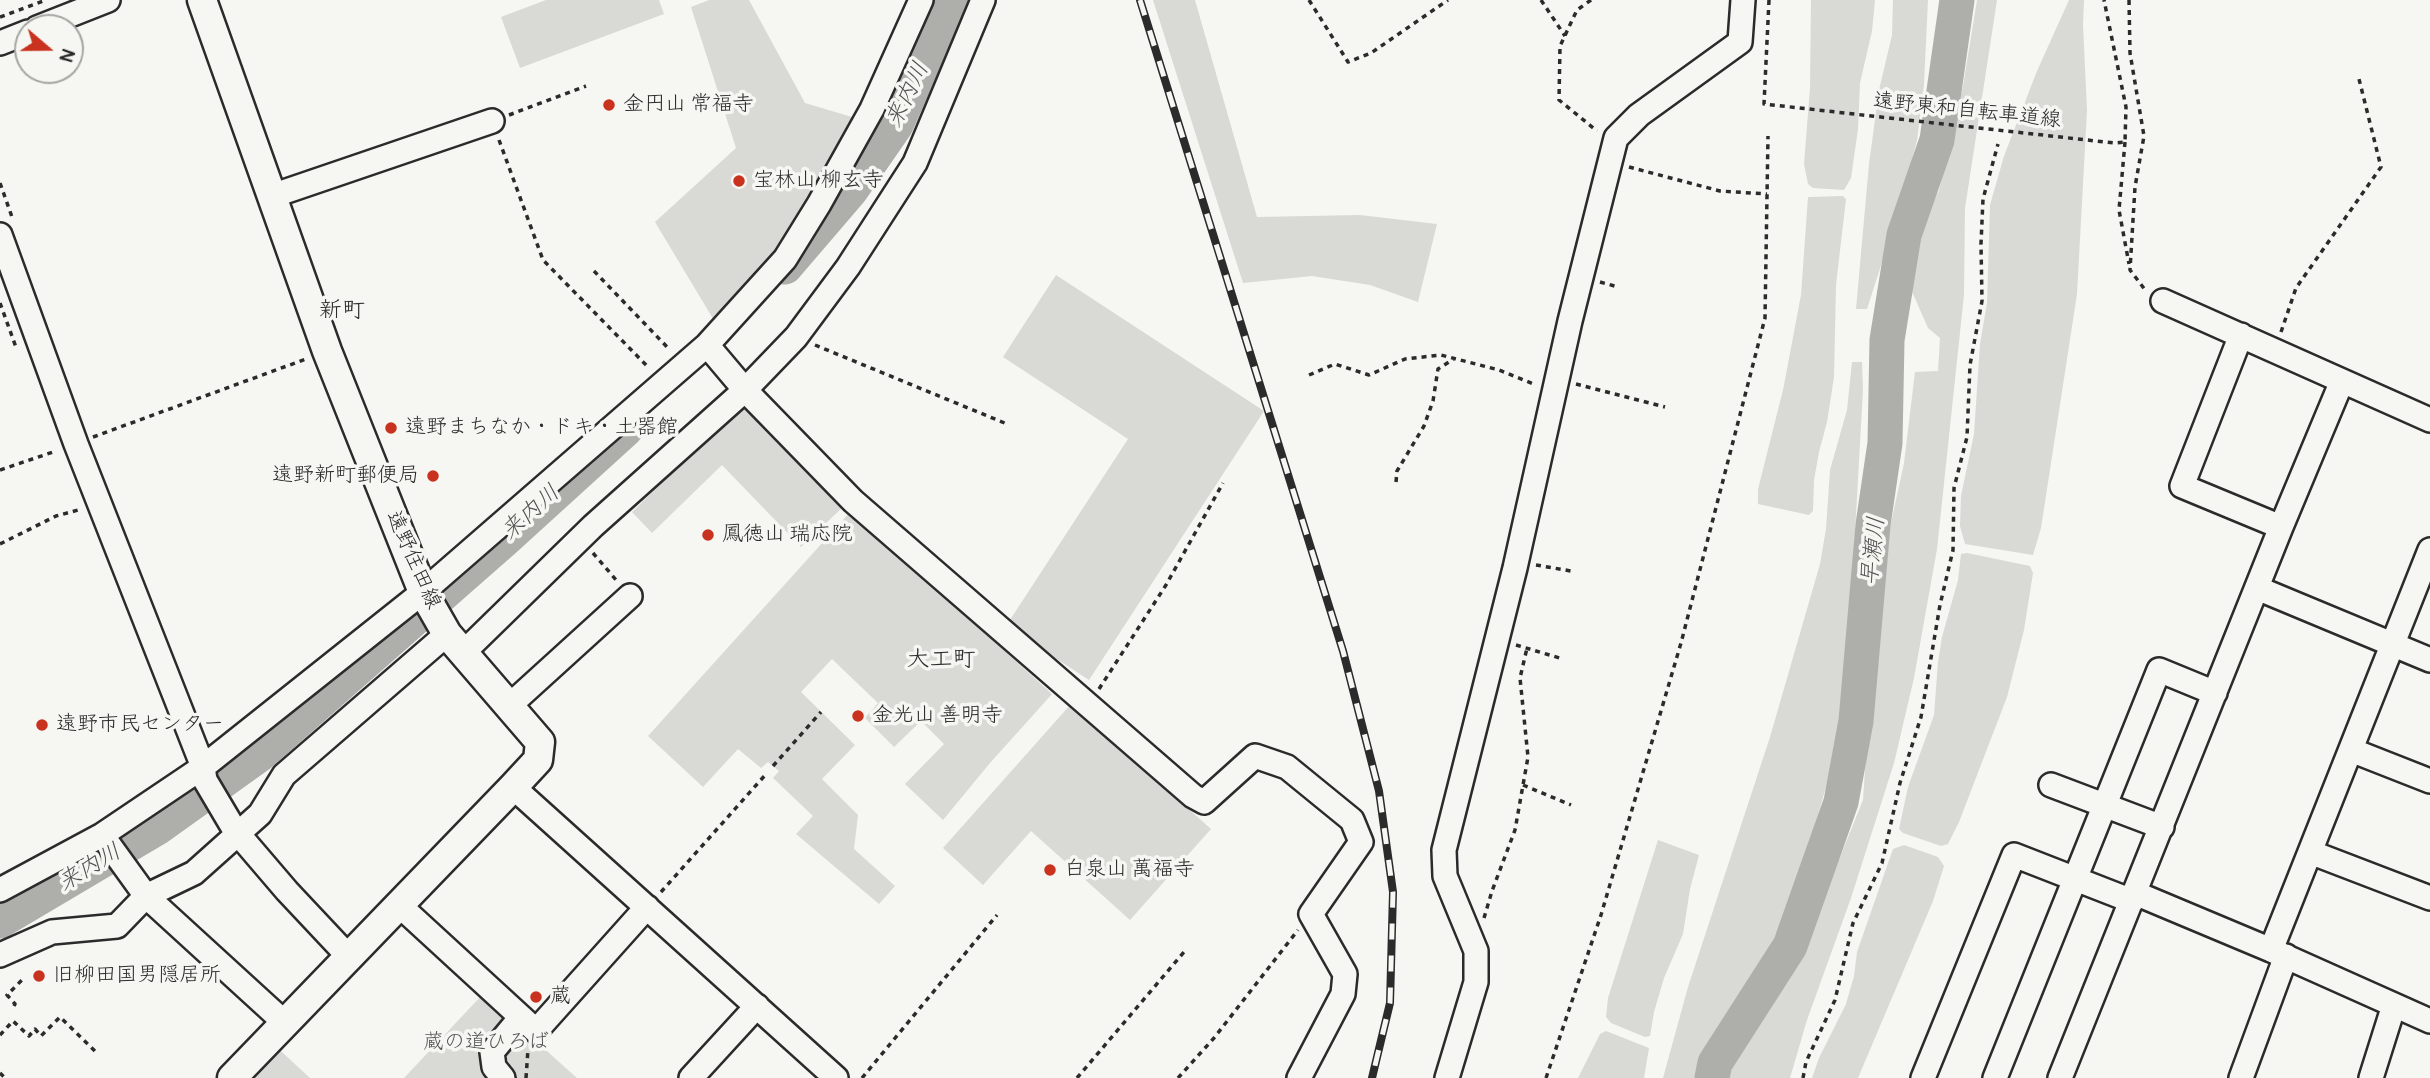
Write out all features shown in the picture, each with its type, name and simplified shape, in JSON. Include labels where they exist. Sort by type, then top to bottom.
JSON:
[{"type":"main road","name":"遠野住田線","points":[[202,0],[327,351],[422,592],[451,637],[540,742],[538,760],[232,1078]]},
{"type":"street","points":[[72,14],[108,0]]},
{"type":"street","points":[[0,890],[102,835],[204,773],[422,592],[707,345],[785,259],[806,226],[872,109],[921,0]]},
{"type":"street","points":[[0,955],[52,932],[117,926],[146,896],[194,873],[236,832],[260,814],[285,775],[451,637],[580,538],[746,390],[796,337],[848,267],[915,163],[983,0]]},
{"type":"street","points":[[1447,1078],[1476,982],[1476,951],[1445,876],[1444,850],[1516,561],[1616,138],[1639,115],[1740,42],[1743,0]]},
{"type":"street","points":[[272,195],[492,121]]},
{"type":"street","points":[[0,235],[76,444],[204,773],[236,832],[349,957]]},
{"type":"street","points":[[2163,301],[2430,420]]},
{"type":"street","points":[[2241,335],[2182,486],[2281,527]]},
{"type":"street","points":[[707,345],[746,390],[853,501],[1193,796],[1204,802],[1255,756],[1287,767],[1352,820],[1361,842],[1311,914],[1345,974],[1343,994],[1299,1078]]},
{"type":"street","points":[[2060,1078],[2342,381]]},
{"type":"street","points":[[2241,1078],[2311,852],[2430,550]]},
{"type":"street","points":[[2257,589],[2430,660]]},
{"type":"street","points":[[509,706],[630,596]]},
{"type":"street","points":[[1995,1078],[2159,670],[2215,693]]},
{"type":"street","points":[[2351,750],[2430,781]]},
{"type":"street","points":[[2052,785],[2162,827]]},
{"type":"street","points":[[513,787],[836,1078]]},
{"type":"street","points":[[102,835],[146,896],[285,1023]]},
{"type":"street","points":[[2311,852],[2430,898]]},
{"type":"street","points":[[1923,1078],[2014,855],[2075,879],[2134,897],[2278,953],[2430,1021]]},
{"type":"street","points":[[399,905],[528,1024]]},
{"type":"street","points":[[503,1078],[494,1067],[492,1052],[528,1024],[647,907]]},
{"type":"street","points":[[2371,1078],[2394,1005]]},
{"type":"street","points":[[691,1078],[757,1006]]},
{"type":"path","points":[[0,17],[46,0]]},
{"type":"path","points":[[1309,0],[1349,62],[1371,53],[1448,0]]},
{"type":"path","points":[[1541,0],[1565,36]]},
{"type":"path","points":[[1591,0],[1577,10],[1560,46],[1559,100],[1599,133]]},
{"type":"path","name":"遠野東和自転車道線","points":[[1769,0],[1764,104],[2114,143],[2125,142]]},
{"type":"path","points":[[2105,0],[2126,107],[2119,210],[2130,270],[2146,291],[2163,301]]},
{"type":"path","points":[[2129,0],[2130,53],[2144,136],[2135,187],[2130,270]]},
{"type":"path","points":[[2274,350],[2296,288],[2381,167],[2358,79]]},
{"type":"path","points":[[586,86],[492,121],[542,260],[663,383]]},
{"type":"path","points":[[1546,1078],[1601,915],[1681,643],[1765,318],[1768,136]]},
{"type":"path","points":[[1803,1078],[1807,1062],[1835,1000],[1853,923],[1882,863],[1900,783],[1921,717],[1940,604],[1953,550],[1954,488],[1967,437],[1970,365],[1982,302],[1983,199],[1998,144]]},
{"type":"path","points":[[1610,161],[1720,191],[1767,194]]},
{"type":"path","points":[[594,271],[684,365]]},
{"type":"path","points":[[796,337],[1007,424]]},
{"type":"path","points":[[0,470],[327,351]]},
{"type":"path","points":[[1309,375],[1335,364],[1369,375],[1405,359],[1441,355],[1556,386],[1665,407]]},
{"type":"path","points":[[1396,482],[1397,471],[1424,426],[1433,401],[1438,369],[1455,358]]},
{"type":"path","points":[[1088,706],[1166,585],[1223,483]]},
{"type":"path","points":[[0,544],[56,516],[100,503]]},
{"type":"path","points":[[580,538],[630,596]]},
{"type":"path","points":[[1516,561],[1571,571]]},
{"type":"path","points":[[1497,639],[1563,659]]},
{"type":"path","points":[[1476,951],[1492,891],[1515,830],[1528,757],[1520,678],[1527,648]]},
{"type":"path","points":[[773,766],[821,712]]},
{"type":"path","points":[[647,907],[767,773]]},
{"type":"path","points":[[1523,785],[1571,805]]},
{"type":"path","points":[[1178,1078],[1214,1038],[1311,914]]},
{"type":"path","points":[[862,1078],[997,915]]},
{"type":"path","points":[[1077,1078],[1184,952]]},
{"type":"path","points":[[13,1006],[15,1004],[7,995],[23,979]]},
{"type":"path","points":[[0,1035],[13,1021],[29,1036],[35,1029],[41,1036],[60,1017],[96,1052]]},
{"type":"path","points":[[526,1078],[528,1024]]},
{"type":"path","points":[[0,1073],[5,1078]]},
{"type":"green space","points":[[546,0],[659,0],[664,14],[520,68],[501,17]]},
{"type":"green space","points":[[709,0],[749,0],[805,103],[852,117],[793,230],[715,322],[655,222],[736,148],[691,7]]},
{"type":"green space","points":[[1153,0],[1195,0],[1257,217],[1360,215],[1437,224],[1418,302],[1370,285],[1312,276],[1243,283]]},
{"type":"green space","points":[[1811,0],[1875,0],[1872,31],[1860,83],[1858,129],[1851,178],[1844,190],[1813,188],[1808,184],[1804,164],[1810,88]]},
{"type":"green space","points":[[1893,0],[1928,0],[1924,84],[1917,140],[1901,203],[1867,309],[1856,309],[1869,164],[1879,90],[1892,35]]},
{"type":"green space","points":[[1977,0],[1997,0],[1965,208],[1964,295],[1937,549],[1914,678],[1894,763],[1790,1078],[1729,1078],[1738,1049],[1801,954],[1863,800],[1875,621],[1888,537],[1904,463],[1915,372],[1938,371],[1940,338],[1928,328],[1910,287],[1921,227],[1939,190],[1963,86]]},
{"type":"green space","points":[[2069,0],[2084,0],[2087,110],[2077,294],[2041,528],[2033,555],[1965,544],[1960,526],[1961,496],[1974,434],[1980,344],[1987,303],[1990,205],[2004,156],[2037,71]]},
{"type":"green space","points":[[1843,196],[1846,199],[1836,285],[1834,377],[1814,480],[1813,511],[1809,515],[1758,504],[1758,489],[1783,390],[1801,295],[1808,197]]},
{"type":"green space","points":[[1056,275],[1264,411],[1089,680],[1006,626],[1128,439],[1003,357]]},
{"type":"green space","points":[[1852,362],[1862,362],[1863,390],[1846,692],[1830,773],[1793,901],[1765,956],[1728,1012],[1696,1078],[1663,1078],[1688,987],[1770,737],[1820,564],[1826,529],[1830,470],[1847,410]]},
{"type":"green space","points":[[746,400],[846,504],[801,547],[722,465],[652,533],[632,512]]},
{"type":"green space","name":"金光山 善明寺","points":[[851,511],[1052,694],[943,820],[905,784],[944,744],[921,721],[894,747],[865,718],[878,703],[832,659],[801,692],[855,745],[822,779],[858,815],[854,849],[895,886],[879,904],[796,834],[813,816],[773,778],[779,771],[768,762],[761,768],[738,749],[703,787],[648,736]]},
{"type":"green space","points":[[1961,554],[2030,566],[2033,573],[2024,630],[2007,697],[1959,822],[1948,844],[1941,846],[1903,833],[1899,829],[1908,787],[1934,715],[1942,637],[1958,580]]},
{"type":"green space","points":[[1071,704],[1211,829],[1130,920],[1031,831],[983,885],[943,848]]},
{"type":"green space","points":[[1658,840],[1699,855],[1683,934],[1664,978],[1650,1036],[1645,1037],[1611,1023],[1606,1017],[1608,998]]},
{"type":"green space","points":[[1904,845],[1938,857],[1944,866],[1933,901],[1858,1078],[1812,1078],[1846,1004],[1857,952],[1893,849]]},
{"type":"green space","name":"蔵の道ひろば","points":[[483,994],[577,1078],[404,1078]]},
{"type":"green space","points":[[1606,1031],[1649,1048],[1644,1078],[1578,1078],[1600,1034]]},
{"type":"green space","points":[[270,1041],[310,1078],[232,1078]]},
{"type":"waterway","name":"来内川","points":[[785,267],[851,190],[896,125],[951,0]]},
{"type":"waterway","name":"早瀬川","points":[[1712,1078],[1715,1063],[1790,946],[1841,802],[1856,721],[1873,525],[1885,443],[1887,340],[1904,235],[1937,140],[1957,0]]},
{"type":"waterway","name":"来内川","points":[[0,921],[157,828],[259,755],[626,429]]},
{"type":"railway","points":[[1140,0],[1343,651],[1379,791],[1393,892],[1390,1003],[1372,1078]]},
{"type":"place","name":"金円山 常福寺","points":[[609,105]]},
{"type":"place","name":"宝林山 柳玄寺","points":[[739,181]]},
{"type":"place","name":"遠野まちなか・ドキ・土器館","points":[[391,428]]},
{"type":"place","name":"遠野新町郵便局","points":[[433,476]]},
{"type":"place","name":"鳳徳山 瑞応院","points":[[708,535]]},
{"type":"place","name":"金光山 善明寺","points":[[858,716]]},
{"type":"place","name":"遠野市民センター","points":[[42,725]]},
{"type":"place","name":"白泉山 萬福寺","points":[[1050,870]]},
{"type":"place","name":"旧柳田国男隠居所","points":[[39,976]]},
{"type":"place","name":"蔵","points":[[536,997]]},
{"type":"district","name":"新町","points":[[342,311]]},
{"type":"district","name":"大工町","points":[[941,660]]}]
